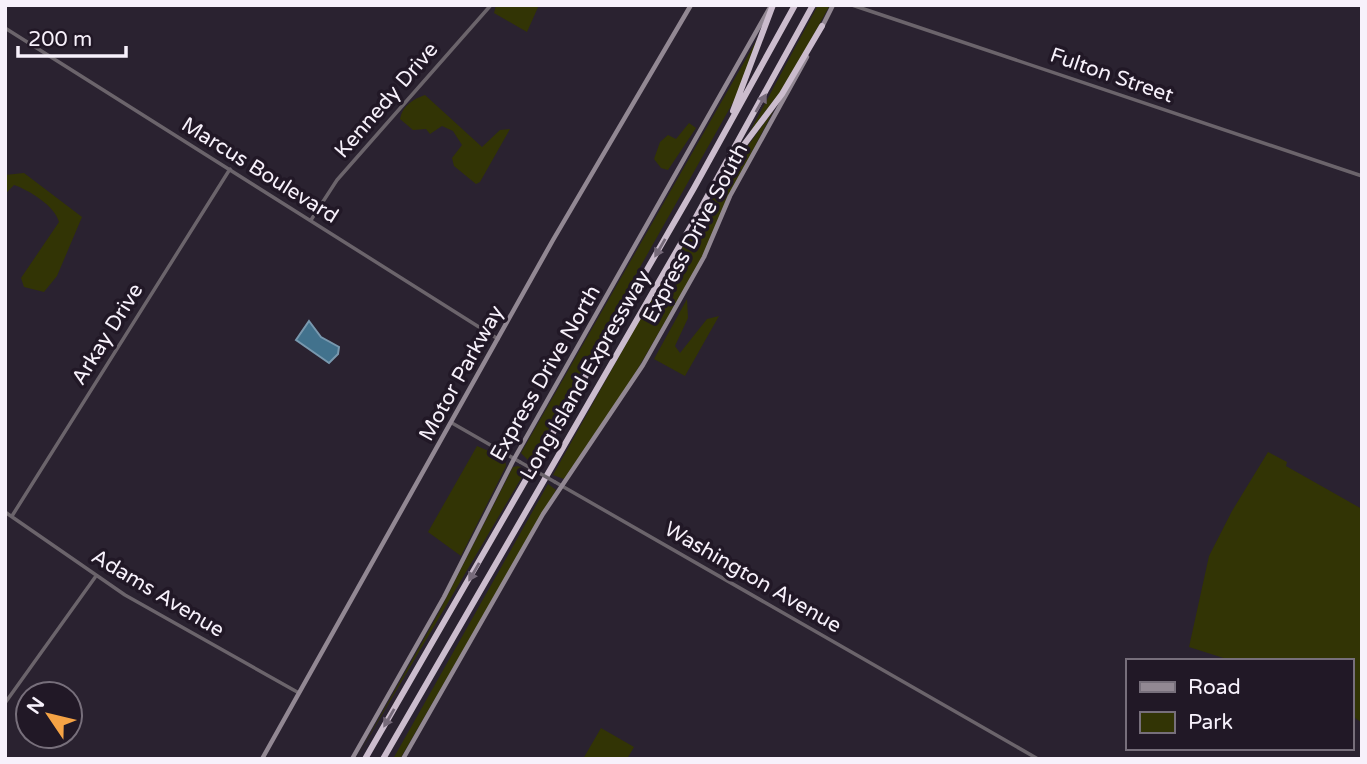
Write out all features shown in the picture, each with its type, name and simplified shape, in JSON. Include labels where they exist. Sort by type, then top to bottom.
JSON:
[{"type":"highway","points":[[694,188],[746,83],[772,5]]},
{"type":"highway","name":"Long Island Expressway","points":[[366,758],[694,188],[795,5]]},
{"type":"highway","name":"Long Island Expressway","points":[[383,759],[691,226],[813,5]]},
{"type":"highway","points":[[691,226],[731,163],[785,89],[822,26]]},
{"type":"main road","name":"Motor Parkway","points":[[262,759],[552,240],[691,5]]},
{"type":"main road","name":"Express Drive North","points":[[352,759],[444,597],[514,458],[772,5]]},
{"type":"main road","name":"Express Drive South","points":[[403,759],[561,486],[629,388],[701,262],[730,196],[833,5]]},
{"type":"street","name":"Kennedy Drive","points":[[311,220],[337,180],[491,5]]},
{"type":"street","name":"Fulton Street","points":[[852,5],[1362,176]]},
{"type":"street","name":"Marcus Boulevard","points":[[5,28],[498,339]]},
{"type":"street","name":"Arkay Drive","points":[[12,516],[230,169]]},
{"type":"street","name":"Washington Avenue","points":[[452,423],[1038,759]]},
{"type":"street","name":"Adams Avenue","points":[[5,512],[96,576],[299,693]]},
{"type":"street","points":[[5,703],[96,576]]},
{"type":"green space","points":[[496,5],[539,5],[527,32],[494,13]]},
{"type":"green space","points":[[818,5],[830,5],[787,83],[749,133]]},
{"type":"green space","points":[[759,36],[735,99],[530,462],[521,453]]},
{"type":"green space","points":[[425,95],[482,147],[500,130],[510,129],[480,182],[476,184],[454,166],[452,158],[462,145],[453,131],[442,126],[430,134],[426,129],[413,130],[400,119],[409,104]]},
{"type":"green space","points":[[774,110],[727,199],[706,250],[630,382],[564,479],[553,475],[685,243]]},
{"type":"green space","points":[[689,123],[696,128],[668,170],[661,168],[654,159],[660,142],[668,135],[676,139]]},
{"type":"green space","points":[[24,173],[82,217],[57,276],[44,292],[24,287],[21,278],[59,222],[57,216],[41,199],[27,191],[14,185],[5,194],[5,175]]},
{"type":"green space","points":[[687,299],[688,318],[675,346],[680,353],[707,319],[719,316],[685,376],[654,359]]},
{"type":"green space","points":[[477,446],[505,458],[506,466],[461,556],[428,532]]},
{"type":"green space","points":[[1268,452],[1287,462],[1286,466],[1362,509],[1362,723],[1353,716],[1353,659],[1227,659],[1189,647],[1209,556],[1232,511]]},
{"type":"green space","points":[[513,467],[526,470],[356,759],[438,614]]},
{"type":"green space","points":[[548,484],[556,490],[400,759],[393,759]]},
{"type":"green space","points":[[601,728],[634,747],[627,759],[583,759]]},
{"type":"water","points":[[309,321],[321,337],[339,347],[338,354],[329,363],[296,340]]}]
